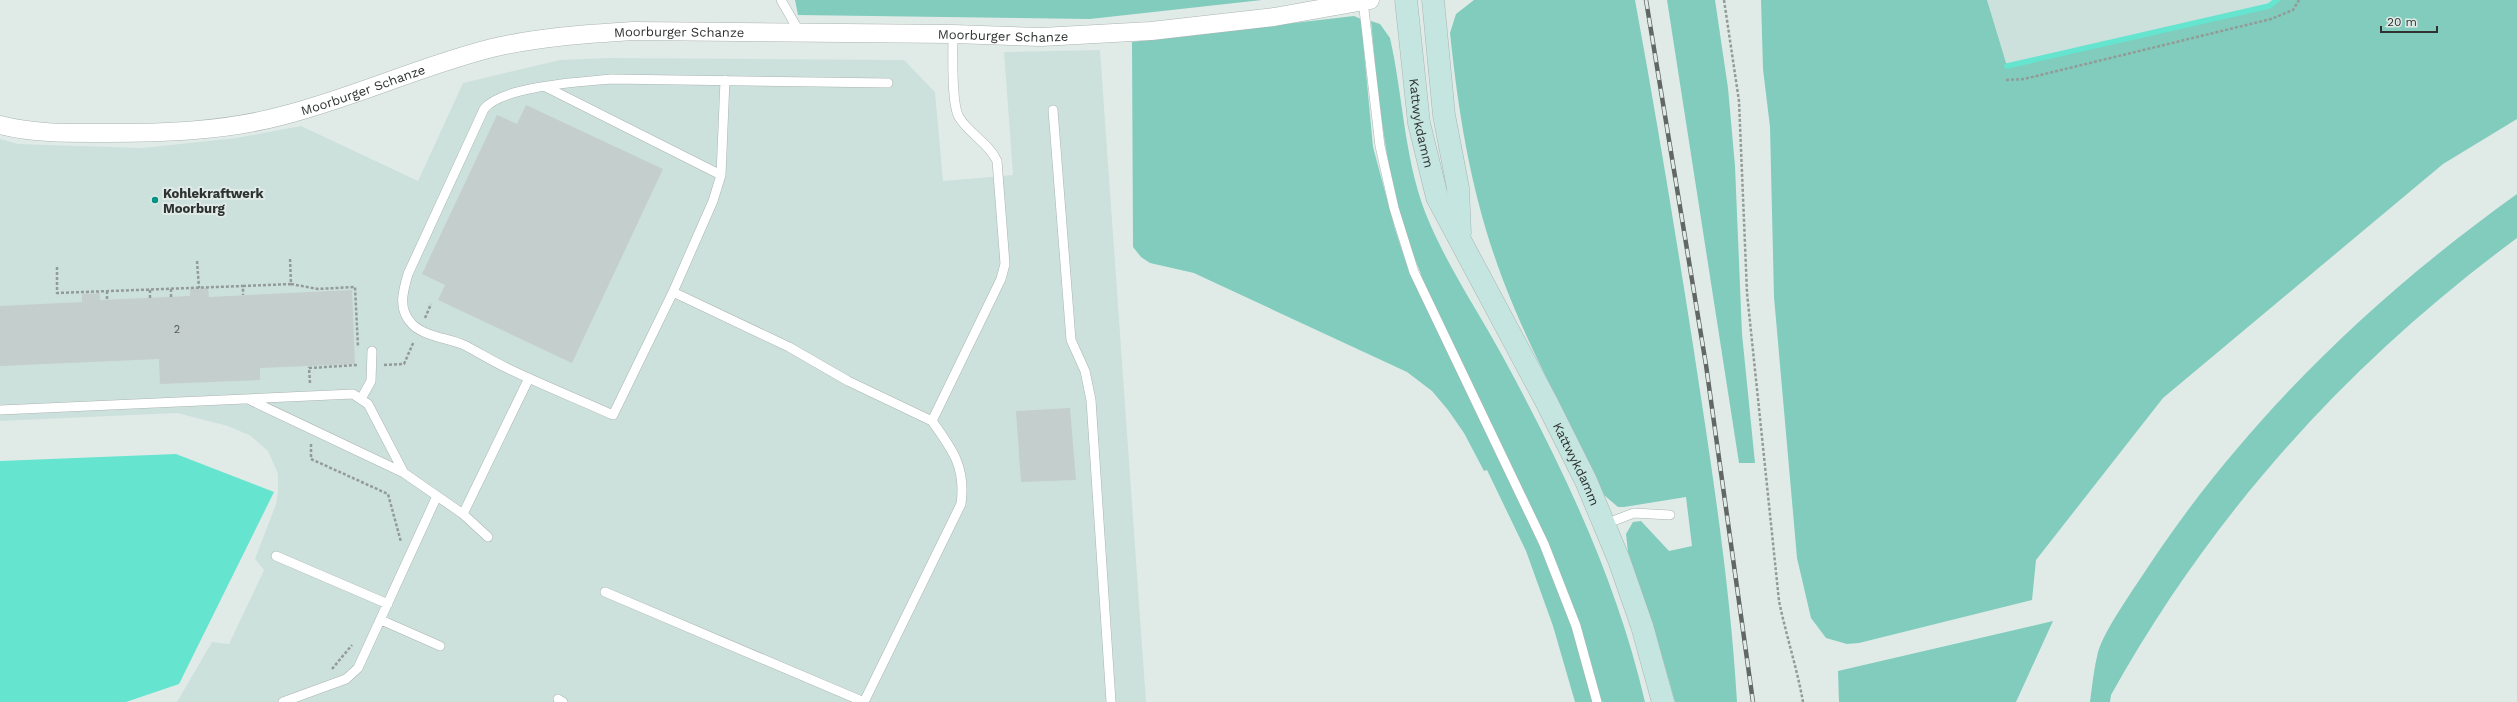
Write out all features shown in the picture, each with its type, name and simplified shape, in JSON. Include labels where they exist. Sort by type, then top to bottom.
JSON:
[{"type":"main road","name":"Kattwykdamm","points":[[1406,0],[1414,86],[1425,155],[1437,197],[1461,238],[1547,403],[1604,524],[1642,626],[1662,702]]},
{"type":"main road","name":"Kattwykdamm","points":[[1431,0],[1444,115],[1458,188],[1461,238]]},
{"type":"street","name":"Moorburger Schanze","points":[[0,125],[63,133],[146,133],[214,128],[280,117],[340,99],[445,61],[538,38],[633,32],[953,34],[1041,37],[1151,31],[1274,17],[1367,1]]},
{"type":"lane","points":[[780,0],[800,33]]},
{"type":"lane","points":[[1367,1],[1368,60],[1380,146],[1394,208],[1414,272],[1544,544],[1576,626],[1597,702]]},
{"type":"lane","points":[[932,421],[1001,279],[1005,264],[997,161],[993,153],[966,126],[956,110],[953,34]]},
{"type":"lane","points":[[725,80],[721,175],[713,201],[673,292],[613,414],[529,378],[463,345],[419,330],[412,324],[406,315],[402,294],[408,274],[484,110],[494,99],[513,93],[546,87],[611,79],[725,80],[888,83]]},
{"type":"lane","points":[[546,87],[721,175]]},
{"type":"lane","points":[[1053,110],[1071,340],[1085,371],[1091,400],[1111,702]]},
{"type":"lane","points":[[605,592],[864,702],[961,504],[963,487],[960,468],[952,449],[932,421],[848,381],[789,347],[673,292]]},
{"type":"lane","points":[[361,399],[370,386],[373,365],[372,351]]},
{"type":"lane","points":[[463,514],[529,378]]},
{"type":"lane","points":[[0,410],[248,400],[310,395],[353,394],[368,404],[382,427],[404,473]]},
{"type":"lane","points":[[248,400],[404,473],[463,514],[488,538]]},
{"type":"lane","points":[[283,702],[346,679],[358,668],[437,496]]},
{"type":"lane","points":[[1604,524],[1634,513],[1670,515]]},
{"type":"lane","points":[[276,556],[388,604]]},
{"type":"lane","points":[[381,620],[440,646]]},
{"type":"path","points":[[1724,0],[1739,101],[1747,293],[1777,578],[1784,626],[1793,651],[1803,702]]},
{"type":"path","points":[[2006,80],[2024,79],[2271,19],[2293,10],[2300,0]]},
{"type":"path","points":[[290,258],[291,284]]},
{"type":"path","points":[[197,261],[199,288]]},
{"type":"path","points":[[57,267],[56,293],[291,284],[318,289],[354,287],[358,352]]},
{"type":"path","points":[[243,286],[243,295]]},
{"type":"path","points":[[171,288],[171,297]]},
{"type":"path","points":[[150,289],[150,298]]},
{"type":"path","points":[[106,291],[107,300]]},
{"type":"path","points":[[310,395],[309,368],[404,364],[431,304]]},
{"type":"path","points":[[358,359],[358,365]]},
{"type":"path","points":[[310,429],[311,459],[388,494],[401,545]]},
{"type":"path","points":[[324,687],[332,669],[355,642]]},
{"type":"shaded area","points":[[795,0],[1262,0],[1090,19],[798,15]]},
{"type":"shaded area","points":[[1474,0],[1635,0],[1672,215],[1713,478],[1730,612],[1737,702],[1675,702],[1654,628],[1628,552],[1626,534],[1633,522],[1641,521],[1669,551],[1692,546],[1686,497],[1618,507],[1604,495],[1526,335],[1503,280],[1483,219],[1468,158],[1450,33],[1456,14]]},
{"type":"shaded area","points":[[1667,0],[1715,0],[1728,88],[1735,166],[1742,334],[1755,463],[1739,463]]},
{"type":"shaded area","points":[[1761,0],[1987,0],[2007,66],[2269,6],[2277,0],[2517,0],[2517,119],[2443,164],[2163,398],[2036,560],[2032,600],[1859,643],[1847,644],[1826,638],[1811,618],[1797,558],[1774,297],[1770,127],[1763,69]]},
{"type":"shaded area","points":[[1987,0],[2277,0],[2269,6],[2007,66]]},
{"type":"shaded area","points":[[1354,16],[1361,19],[1373,147],[1395,229],[1410,275],[1421,274],[1409,244],[1392,181],[1381,117],[1371,21],[1380,24],[1390,38],[1410,156],[1421,202],[1438,241],[1456,275],[1525,398],[1586,525],[1619,612],[1645,702],[1575,702],[1553,626],[1526,551],[1487,470],[1484,471],[1464,433],[1448,410],[1432,391],[1407,372],[1194,273],[1150,263],[1141,257],[1133,247],[1132,42]]},
{"type":"shaded area","name":"Kohlekraftwerk Moorburg","points":[[1100,50],[1146,702],[177,702],[212,642],[229,644],[264,570],[255,559],[276,504],[278,492],[278,474],[268,451],[251,436],[228,426],[177,413],[0,421],[0,139],[18,144],[143,148],[236,138],[301,126],[418,181],[463,83],[560,60],[608,58],[904,60],[935,92],[943,181],[1013,175],[1004,52]]},
{"type":"shaded area","points":[[2517,194],[2517,238],[2456,286],[2397,336],[2342,389],[2289,444],[2240,503],[2194,564],[2151,628],[2111,695],[2110,702],[2090,702],[2098,652],[2113,621],[2184,515],[2225,463],[2268,413],[2314,365],[2362,319],[2412,275]]},
{"type":"shaded area","points":[[176,454],[274,492],[179,684],[126,702],[0,702],[0,461]]},
{"type":"shaded area","points":[[2053,621],[2016,702],[1839,702],[1838,671]]},
{"type":"building","points":[[526,105],[663,169],[572,363],[438,300],[445,285],[422,274],[497,115],[517,124]]},
{"type":"building","points":[[208,288],[209,297],[352,290],[355,364],[260,368],[260,380],[160,384],[159,359],[0,366],[0,306],[82,302],[82,294],[100,293],[100,300],[190,296],[190,289]]},
{"type":"building","points":[[1070,408],[1076,480],[1021,482],[1016,411]]},
{"type":"waterway","points":[[2007,66],[2269,6],[2277,0]]},
{"type":"railway","points":[[1646,0],[1706,365],[1753,702]]},
{"type":"place","name":"Kohlekraftwerk Moorburg","points":[[155,200]]}]
